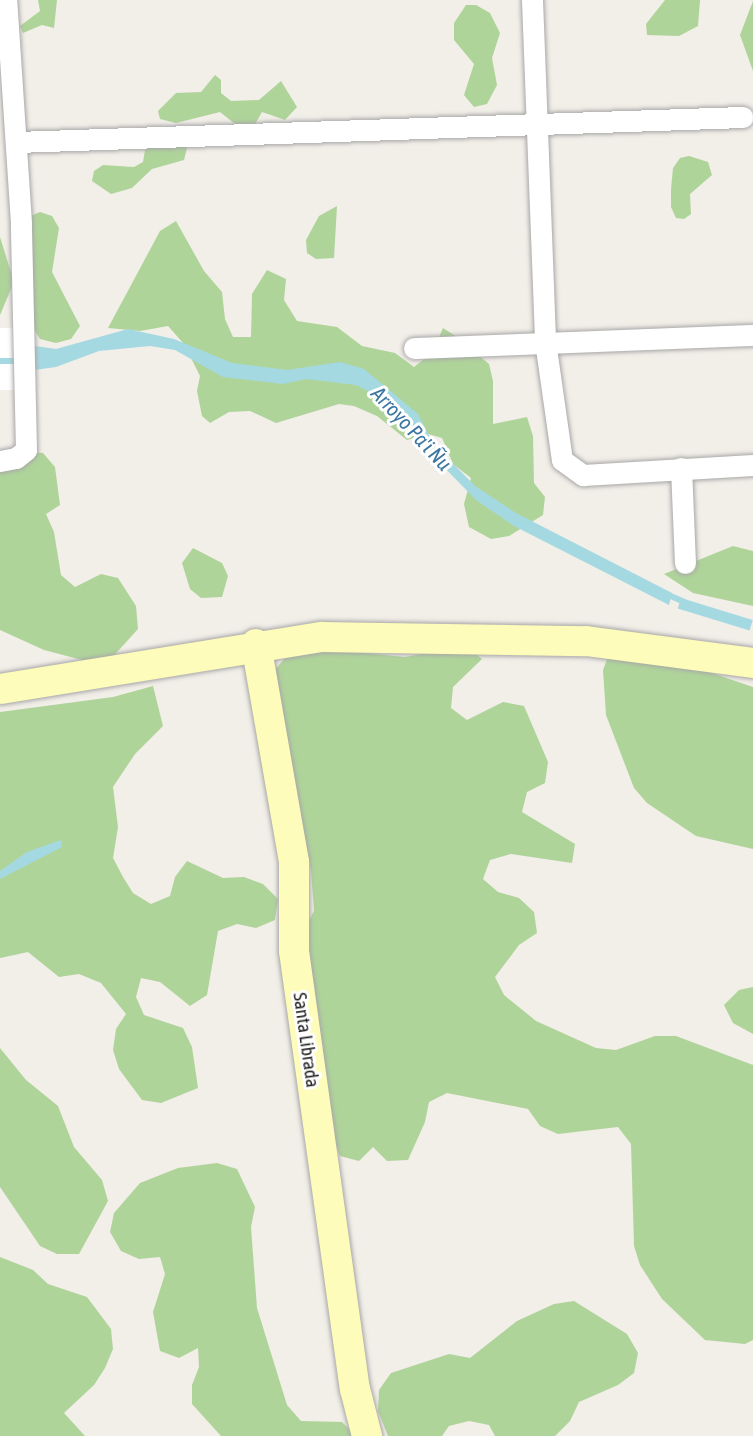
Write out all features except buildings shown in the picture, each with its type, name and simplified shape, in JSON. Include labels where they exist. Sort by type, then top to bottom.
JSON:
[{"type":"street","points":[[0,461],[16,458],[26,450],[23,337],[10,223],[16,142],[6,0]]},
{"type":"street","points":[[532,0],[545,341],[562,460],[570,469],[583,475],[753,465]]},
{"type":"street","points":[[16,142],[743,117]]},
{"type":"street","points":[[414,348],[753,335]]},
{"type":"street","points":[[681,468],[685,563]]},
{"type":"street","points":[[0,689],[256,644],[397,635],[586,641],[753,663]]},
{"type":"street","name":"Santa Librada","points":[[256,644],[294,862],[294,951],[353,1376],[367,1436]]},
{"type":"green space","points":[[38,0],[57,0],[54,28],[42,25],[23,33],[20,26],[40,11]]},
{"type":"green space","points":[[665,0],[700,0],[698,26],[679,36],[647,35],[646,24]]},
{"type":"green space","points":[[753,1],[753,71],[740,35]]},
{"type":"green space","points":[[466,5],[476,5],[490,13],[500,33],[492,58],[497,85],[487,104],[474,107],[464,95],[474,64],[454,40],[454,23]]},
{"type":"green space","points":[[215,75],[221,80],[221,93],[231,101],[259,100],[281,81],[297,107],[285,120],[262,112],[254,126],[235,124],[220,112],[176,123],[160,119],[158,111],[176,93],[201,92]]},
{"type":"green space","points":[[182,136],[187,148],[184,160],[152,169],[132,188],[111,194],[92,181],[94,171],[103,165],[134,167],[143,162],[147,138]]},
{"type":"green space","points":[[689,156],[708,162],[712,175],[690,194],[691,214],[684,219],[676,218],[671,207],[673,168],[680,158]]},
{"type":"green space","points":[[337,206],[334,258],[316,259],[307,253],[306,240],[319,216]]},
{"type":"green space","points":[[40,212],[52,216],[59,228],[52,272],[80,326],[71,339],[56,343],[40,339],[33,328],[28,217]]},
{"type":"green space","points":[[176,221],[204,271],[222,292],[225,319],[233,337],[251,337],[252,294],[267,270],[286,279],[284,300],[297,321],[337,327],[362,346],[395,353],[414,367],[432,353],[443,328],[454,335],[489,364],[493,381],[493,424],[527,417],[533,436],[534,483],[545,497],[543,515],[509,536],[491,539],[469,527],[464,504],[471,478],[453,464],[442,438],[428,434],[407,440],[377,416],[354,406],[339,404],[276,423],[250,411],[229,412],[210,423],[202,416],[197,391],[200,376],[184,344],[168,326],[140,331],[108,328],[160,231]]},
{"type":"green space","points":[[0,237],[14,282],[0,315]]},
{"type":"green space","points":[[29,452],[43,453],[55,467],[60,505],[46,514],[54,532],[61,575],[75,587],[101,574],[118,578],[136,606],[138,629],[109,661],[90,662],[44,650],[0,630],[0,463]]},
{"type":"green space","points":[[733,546],[753,551],[753,606],[693,593],[664,574]]},
{"type":"green space","points":[[193,548],[222,563],[228,576],[222,597],[201,598],[190,589],[182,563]]},
{"type":"green space","points":[[465,646],[482,659],[453,687],[451,708],[467,720],[503,702],[524,706],[548,762],[545,783],[527,792],[522,812],[575,844],[572,863],[511,854],[490,860],[483,879],[498,892],[519,898],[534,912],[537,933],[519,945],[495,977],[504,995],[536,1021],[596,1048],[616,1050],[655,1036],[676,1036],[753,1065],[753,1340],[745,1344],[705,1340],[662,1299],[640,1265],[634,1246],[631,1144],[618,1127],[558,1134],[540,1126],[528,1109],[447,1093],[429,1102],[425,1122],[408,1160],[387,1161],[373,1147],[359,1161],[340,1156],[333,1137],[305,928],[314,911],[311,871],[273,672],[285,658],[324,649],[405,657]]},
{"type":"green space","points":[[609,654],[682,663],[753,687],[753,849],[696,836],[647,803],[634,788],[606,715],[603,670]]},
{"type":"green space","points":[[153,686],[163,726],[135,754],[113,787],[118,827],[113,858],[123,877],[133,893],[151,904],[170,896],[175,877],[187,861],[223,878],[244,877],[263,884],[278,899],[275,920],[256,928],[237,924],[218,931],[207,995],[190,1006],[160,982],[141,978],[136,997],[144,1015],[183,1028],[192,1047],[198,1088],[161,1103],[142,1100],[119,1069],[113,1050],[116,1029],[126,1014],[101,983],[79,974],[59,977],[28,952],[0,958],[0,712],[113,697]]},
{"type":"green space","points":[[753,987],[753,1034],[733,1023],[724,1005],[739,990]]},
{"type":"green space","points":[[0,1048],[26,1080],[58,1106],[74,1147],[102,1180],[108,1201],[79,1254],[57,1254],[40,1246],[0,1187]]},
{"type":"green space","points":[[217,1163],[237,1169],[255,1207],[251,1227],[257,1308],[287,1405],[301,1421],[342,1422],[356,1436],[221,1436],[192,1404],[192,1385],[199,1367],[198,1348],[179,1358],[160,1351],[153,1312],[165,1274],[160,1257],[139,1259],[121,1251],[110,1232],[114,1213],[140,1183],[178,1168]]},
{"type":"green space","points":[[0,1257],[33,1270],[48,1284],[87,1297],[111,1329],[113,1349],[105,1368],[94,1385],[64,1413],[85,1436],[0,1436]]},
{"type":"green space","points":[[574,1301],[627,1334],[638,1353],[634,1373],[618,1385],[579,1402],[570,1421],[555,1436],[495,1436],[489,1425],[469,1421],[449,1426],[442,1436],[388,1436],[378,1411],[379,1390],[391,1373],[449,1354],[470,1358],[517,1321],[554,1304]]},
{"type":"water","points":[[128,329],[174,339],[232,363],[287,370],[340,362],[364,369],[418,414],[433,443],[475,486],[516,513],[672,593],[669,605],[514,526],[476,500],[372,393],[356,385],[306,379],[283,384],[223,377],[175,350],[150,346],[99,351],[56,367],[27,371],[28,345],[56,349]]},
{"type":"water","points":[[681,598],[753,620],[750,630],[678,609]]},
{"type":"water","points":[[61,840],[62,847],[0,879],[0,871],[27,852]]},
{"type":"pier","points":[[0,328],[34,328],[34,390],[0,390]]},
{"type":"waterway","name":"Arroyo Pa'i Ñu","points":[[0,361],[19,361]]},
{"type":"waterway","name":"Arroyo Pa'i Ñu","points":[[664,593],[686,603]]}]
